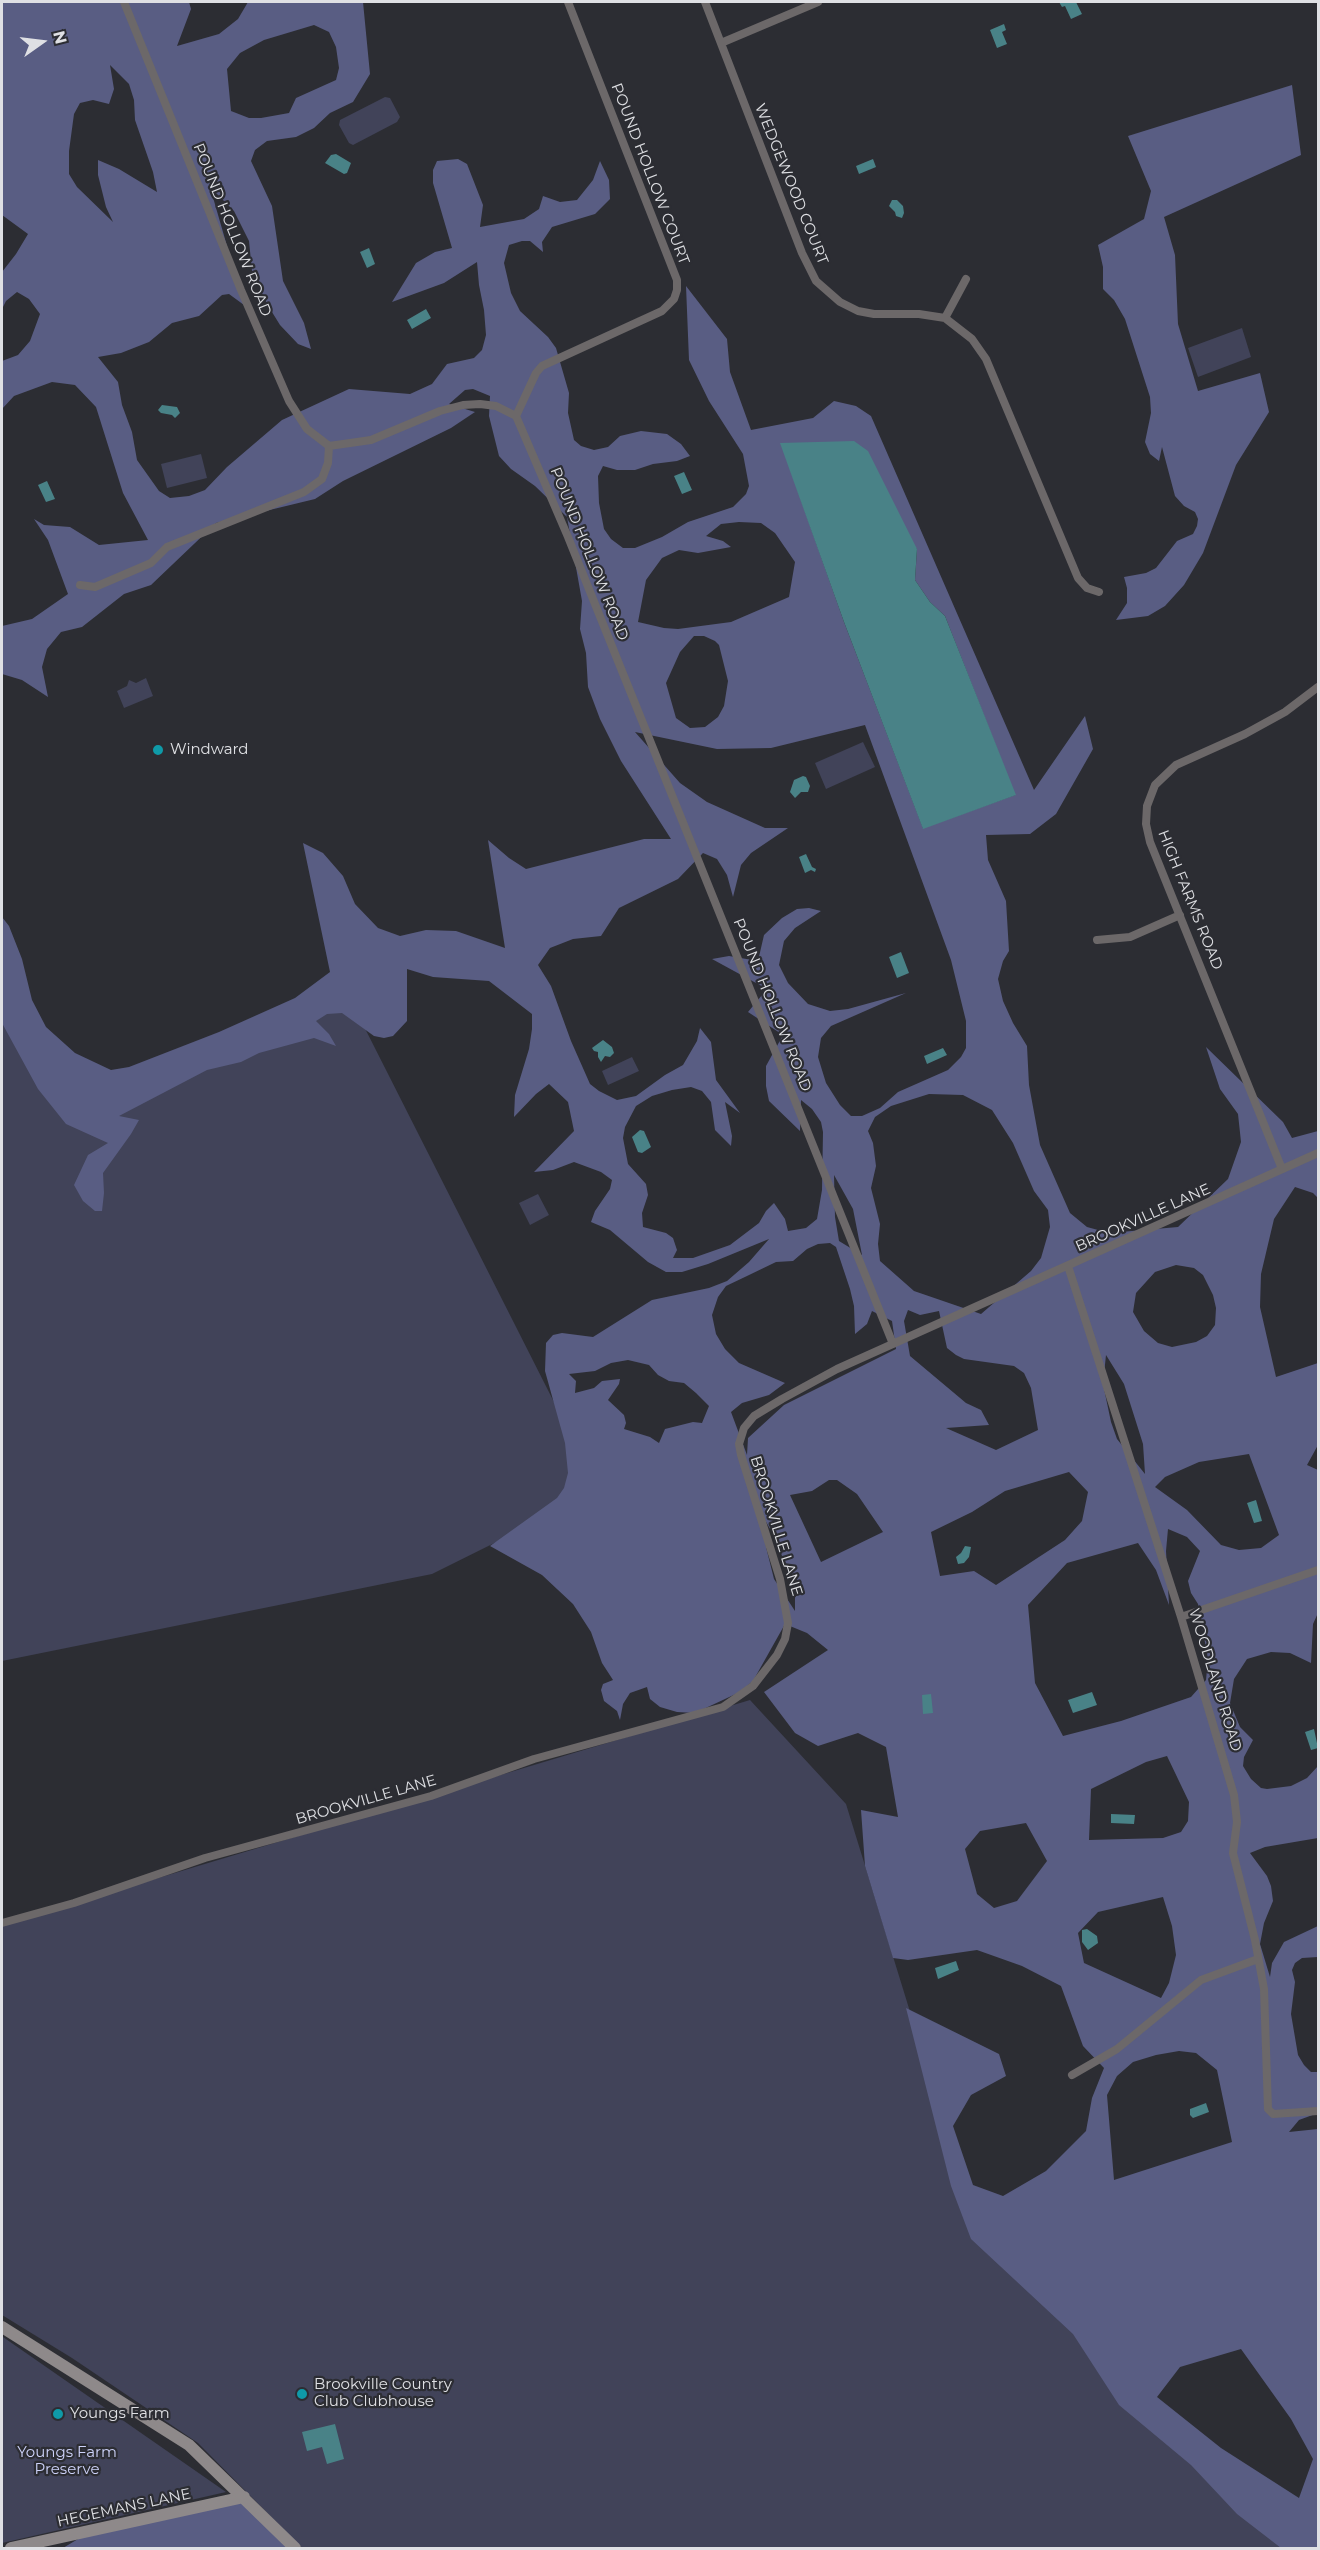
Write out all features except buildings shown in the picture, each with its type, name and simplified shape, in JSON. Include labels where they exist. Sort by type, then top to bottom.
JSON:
[{"type":"main road","points":[[2,2327],[189,2445],[295,2548]]},
{"type":"main road","name":"HEGEMANS LANE","points":[[11,2548],[244,2497]]},
{"type":"street","name":"POUND HOLLOW ROAD","points":[[124,2],[289,401],[307,429],[328,446]]},
{"type":"street","name":"POUND HOLLOW COURT","points":[[516,416],[536,373],[542,366],[662,311],[674,299],[677,290],[677,280],[568,2]]},
{"type":"street","name":"WEDGEWOOD COURT","points":[[705,2],[802,253],[816,281],[840,303],[858,311],[874,314],[919,314],[945,318]]},
{"type":"street","points":[[721,43],[818,2]]},
{"type":"street","points":[[966,279],[945,318],[972,339],[986,359],[1075,572],[1087,588],[1099,592]]},
{"type":"street","points":[[80,585],[95,587],[151,563],[167,547],[304,492],[322,479],[328,463],[328,446],[370,440],[440,411],[463,405],[496,406],[516,416]]},
{"type":"street","name":"POUND HOLLOW ROAD","points":[[516,416],[568,537],[893,1344]]},
{"type":"street","name":"HIGH FARMS ROAD","points":[[1282,1169],[1150,843],[1146,824],[1148,801],[1162,775],[1176,765],[1245,734],[1285,712],[1318,687]]},
{"type":"street","points":[[1097,939],[1130,937],[1180,915]]},
{"type":"street","name":"BROOKVILLE LANE","points":[[2,1923],[74,1903],[205,1858],[431,1796],[534,1759],[723,1707],[753,1686],[777,1655],[785,1640],[788,1623],[780,1579],[739,1444],[744,1428],[754,1416],[837,1369],[1318,1153]]},
{"type":"street","name":"WOODLAND ROAD","points":[[1068,1266],[1181,1617],[1234,1795],[1236,1822],[1233,1853],[1255,1940],[1264,1989],[1269,2113],[1318,2111]]},
{"type":"street","points":[[1181,1617],[1318,1570]]},
{"type":"street","points":[[1072,2075],[1117,2049],[1201,1980],[1257,1959]]},
{"type":"green space","points":[[385,97],[390,98],[400,117],[397,122],[353,145],[349,143],[339,125],[340,120]]},
{"type":"green space","points":[[1242,328],[1251,357],[1198,377],[1188,348]]},
{"type":"green space","points":[[201,454],[207,478],[167,488],[161,464]]},
{"type":"green space","points":[[146,678],[153,696],[124,708],[117,691],[127,686],[129,680],[136,683]]},
{"type":"green space","points":[[863,742],[875,767],[826,789],[815,763]]},
{"type":"green space","points":[[2,973],[82,1113],[342,983],[599,1491],[432,1574],[2,1661]]},
{"type":"green space","points":[[632,1057],[639,1071],[608,1085],[602,1071]]},
{"type":"green space","points":[[538,1194],[549,1215],[530,1225],[519,1203]]},
{"type":"green space","points":[[750,1700],[846,1804],[977,2229],[1318,2548],[302,2548],[198,2443],[72,2358],[2,2315],[2,1925]]},
{"type":"green space","name":"Youngs Farm Preserve","points":[[3,2337],[226,2492],[2,2543]]},
{"type":"shaded area","points":[[2,2],[189,2],[191,9],[177,46],[219,34],[238,19],[248,2],[363,2],[370,74],[353,102],[330,113],[314,128],[296,137],[267,141],[255,150],[251,161],[272,206],[283,281],[304,323],[311,349],[298,344],[280,325],[267,304],[252,271],[249,241],[234,211],[210,187],[244,305],[229,294],[222,295],[199,316],[172,323],[149,342],[121,353],[98,357],[118,382],[137,460],[159,491],[170,498],[189,496],[205,490],[227,467],[282,420],[349,389],[410,394],[432,384],[447,364],[474,358],[482,350],[486,335],[477,262],[444,283],[392,302],[416,263],[435,252],[452,248],[433,183],[433,170],[437,161],[458,159],[467,164],[483,205],[480,227],[524,219],[539,209],[543,196],[560,202],[577,200],[593,180],[600,161],[609,180],[610,199],[595,214],[552,227],[542,242],[543,252],[530,241],[509,245],[504,263],[511,293],[520,311],[548,337],[556,348],[569,393],[568,413],[574,440],[581,446],[594,450],[608,447],[620,436],[641,431],[667,434],[681,444],[690,456],[635,470],[617,470],[603,466],[598,476],[599,503],[604,529],[611,539],[623,548],[635,548],[662,537],[688,522],[733,507],[746,494],[749,486],[743,454],[709,401],[689,360],[686,286],[727,339],[730,372],[751,430],[813,418],[834,401],[856,406],[871,416],[1034,790],[1085,716],[1093,749],[1056,814],[1030,834],[986,835],[988,860],[1006,901],[1009,951],[1003,961],[998,979],[1003,1001],[1027,1046],[1029,1085],[1040,1145],[1070,1213],[1087,1227],[1109,1233],[1178,1227],[1228,1179],[1241,1142],[1238,1114],[1220,1089],[1206,1047],[1283,1122],[1292,1138],[1318,1131],[1318,1198],[1313,1193],[1295,1187],[1274,1219],[1261,1274],[1260,1307],[1276,1377],[1318,1363],[1318,1445],[1307,1465],[1318,1470],[1318,1613],[1313,1624],[1311,1663],[1290,1653],[1271,1652],[1247,1659],[1234,1679],[1230,1703],[1240,1727],[1253,1740],[1244,1757],[1243,1766],[1251,1779],[1261,1788],[1291,1786],[1307,1778],[1318,1766],[1318,1838],[1265,1847],[1250,1853],[1267,1876],[1271,1886],[1273,1901],[1264,1923],[1260,1944],[1270,1977],[1272,1963],[1284,1942],[1318,1926],[1318,1957],[1302,1958],[1295,1963],[1292,1970],[1295,1982],[1291,2014],[1298,2055],[1311,2072],[1318,2072],[1318,2113],[1299,2120],[1289,2132],[1318,2129],[1318,2548],[1281,2548],[1237,2514],[1191,2465],[1119,2405],[1073,2334],[971,2239],[951,2186],[906,2008],[999,2054],[1006,2076],[971,2095],[953,2126],[973,2185],[1003,2196],[1046,2171],[1086,2131],[1092,2098],[1104,2068],[1083,2046],[1061,1986],[1022,1966],[977,1950],[908,1960],[893,1958],[865,1866],[861,1810],[898,1817],[886,1747],[858,1733],[818,1746],[795,1733],[764,1692],[828,1650],[807,1633],[785,1624],[753,1681],[740,1692],[695,1713],[677,1712],[660,1707],[650,1699],[647,1687],[630,1693],[623,1704],[620,1720],[617,1711],[604,1701],[601,1690],[603,1684],[613,1680],[602,1663],[591,1632],[573,1604],[542,1575],[490,1546],[557,1498],[564,1488],[568,1473],[565,1443],[545,1371],[546,1343],[553,1335],[562,1333],[593,1337],[652,1300],[709,1288],[727,1281],[749,1262],[769,1239],[708,1264],[682,1272],[666,1272],[648,1262],[610,1230],[591,1222],[595,1211],[610,1189],[612,1180],[601,1172],[574,1162],[553,1170],[534,1172],[574,1131],[568,1102],[549,1084],[514,1117],[515,1095],[529,1049],[532,1014],[489,981],[433,977],[407,969],[407,1021],[393,1036],[384,1038],[374,1036],[342,1013],[327,1014],[316,1021],[329,1034],[336,1046],[314,1038],[259,1053],[241,1062],[207,1070],[119,1116],[139,1120],[103,1173],[102,1211],[95,1211],[83,1201],[74,1185],[88,1155],[108,1143],[66,1124],[38,1089],[2,1023],[2,917],[9,926],[22,959],[32,1000],[46,1027],[75,1053],[111,1070],[129,1067],[219,1032],[295,998],[330,972],[303,843],[323,853],[343,876],[355,904],[378,928],[400,936],[426,930],[456,931],[505,948],[488,840],[526,869],[644,839],[671,839],[621,761],[600,719],[588,687],[586,653],[580,629],[582,601],[567,517],[499,456],[489,416],[490,396],[473,389],[465,390],[449,404],[475,412],[451,428],[343,481],[315,499],[216,523],[151,585],[124,594],[82,627],[61,632],[47,649],[42,667],[48,697],[22,680],[2,674],[2,626],[32,619],[68,594],[48,540],[34,519],[44,525],[70,527],[99,545],[148,540],[123,493],[96,407],[75,385],[52,382],[14,396],[2,409],[2,361],[18,355],[30,341],[40,314],[29,299],[17,292],[6,301],[2,309],[2,272],[28,234],[2,215]],"holes":[[[314,25],[329,32],[336,47],[339,68],[336,80],[296,98],[289,113],[261,118],[249,118],[231,111],[227,69],[240,53],[264,40]],[[110,65],[129,84],[134,100],[135,120],[153,172],[157,192],[119,169],[98,160],[98,175],[106,207],[113,222],[77,187],[69,174],[69,151],[74,114],[80,103],[93,100],[109,104],[114,89]],[[781,443],[917,549],[915,580],[930,602],[945,616],[1015,795],[923,828],[844,622]],[[739,522],[761,523],[775,533],[795,562],[789,597],[731,622],[678,629],[638,622],[646,580],[662,558],[679,550],[698,553],[731,547],[723,541],[706,536],[721,524]],[[694,636],[704,636],[719,645],[728,681],[724,706],[718,717],[705,727],[690,728],[676,718],[666,683],[680,652]],[[865,725],[951,960],[966,1021],[966,1048],[961,1057],[948,1070],[898,1092],[880,1108],[862,1116],[851,1116],[840,1105],[826,1083],[818,1057],[821,1038],[831,1026],[906,993],[848,1009],[830,1011],[808,1004],[788,983],[779,965],[784,941],[795,928],[821,911],[809,908],[797,909],[782,918],[764,935],[758,961],[729,956],[712,959],[767,989],[748,1012],[783,1035],[766,1066],[769,1101],[800,1131],[801,1100],[812,1109],[821,1122],[823,1132],[822,1190],[817,1219],[806,1228],[788,1231],[785,1219],[774,1203],[759,1223],[730,1245],[693,1258],[673,1258],[677,1250],[673,1238],[666,1233],[643,1227],[642,1213],[648,1195],[646,1184],[628,1164],[623,1138],[625,1127],[636,1106],[652,1096],[691,1087],[702,1091],[711,1102],[715,1130],[731,1146],[732,1136],[725,1102],[740,1113],[716,1080],[711,1042],[700,1028],[697,1041],[683,1065],[636,1096],[617,1100],[590,1084],[551,986],[538,965],[550,948],[573,939],[601,936],[619,908],[678,879],[703,853],[717,859],[727,875],[733,897],[741,865],[751,853],[788,828],[765,828],[707,802],[680,783],[635,732],[717,749],[771,748]],[[929,1094],[963,1095],[992,1110],[1013,1143],[1034,1191],[1048,1210],[1050,1227],[1041,1258],[1031,1271],[981,1314],[914,1291],[880,1261],[878,1244],[880,1224],[871,1188],[876,1166],[873,1143],[868,1131],[875,1117],[891,1106]],[[834,1175],[853,1209],[862,1255],[839,1241],[835,1217]],[[830,1243],[836,1247],[854,1306],[855,1334],[867,1324],[872,1311],[892,1321],[896,1349],[784,1405],[748,1438],[747,1455],[731,1412],[742,1403],[769,1395],[785,1383],[739,1363],[725,1349],[716,1334],[712,1315],[718,1297],[726,1286],[776,1262],[793,1261],[807,1249],[818,1244]],[[1176,1265],[1194,1268],[1203,1275],[1213,1295],[1216,1308],[1215,1325],[1207,1336],[1196,1342],[1172,1347],[1158,1343],[1144,1331],[1133,1312],[1136,1293],[1155,1272]],[[908,1310],[920,1315],[939,1311],[947,1348],[956,1355],[964,1359],[1014,1366],[1024,1373],[1031,1388],[1038,1430],[996,1450],[946,1428],[989,1425],[981,1410],[966,1403],[910,1356],[904,1321]],[[1106,1355],[1124,1384],[1143,1444],[1145,1474],[1117,1439],[1103,1384]],[[628,1360],[649,1365],[658,1375],[669,1381],[684,1383],[709,1406],[702,1423],[693,1422],[665,1429],[659,1443],[650,1437],[624,1429],[626,1423],[624,1415],[608,1400],[620,1379],[602,1381],[594,1388],[575,1393],[576,1381],[569,1374],[595,1371],[611,1363]],[[1249,1454],[1279,1535],[1261,1548],[1239,1550],[1221,1545],[1187,1510],[1155,1487],[1165,1477],[1199,1462]],[[1069,1472],[1088,1492],[1082,1521],[1065,1540],[996,1585],[974,1571],[940,1576],[931,1532],[972,1512],[1005,1491]],[[829,1480],[837,1480],[857,1494],[883,1532],[821,1562],[790,1495],[812,1491]],[[765,1520],[777,1541],[795,1595],[795,1611],[774,1579],[766,1547]],[[1168,1529],[1187,1537],[1200,1551],[1188,1581],[1191,1593],[1198,1604],[1208,1659],[1206,1680],[1191,1697],[1121,1721],[1063,1736],[1035,1683],[1028,1605],[1067,1563],[1138,1543],[1156,1570],[1169,1605],[1166,1551]],[[1167,1756],[1189,1802],[1188,1821],[1181,1832],[1163,1838],[1089,1840],[1091,1789],[1146,1762]],[[1026,1823],[1047,1861],[1017,1901],[994,1908],[977,1894],[965,1849],[980,1831]],[[1163,1897],[1172,1926],[1176,1955],[1169,1983],[1161,1998],[1084,1963],[1078,1933],[1098,1912]],[[1179,2051],[1196,2053],[1217,2070],[1232,2142],[1114,2180],[1107,2095],[1117,2076],[1133,2062]],[[1241,2349],[1291,2419],[1313,2459],[1299,2498],[1221,2448],[1157,2397],[1180,2367]]]},
{"type":"shaded area","points":[[1059,2],[1076,2],[1082,14],[1071,19],[1065,6],[1062,7]]},
{"type":"shaded area","points":[[1004,24],[1006,30],[1002,32],[1007,44],[997,48],[990,30]]},
{"type":"shaded area","points":[[1292,85],[1301,155],[1164,217],[1175,255],[1178,324],[1198,391],[1260,373],[1269,412],[1236,465],[1203,553],[1184,585],[1165,606],[1148,616],[1116,620],[1127,603],[1124,577],[1146,573],[1156,568],[1177,541],[1193,534],[1198,519],[1195,512],[1184,506],[1175,496],[1162,447],[1159,461],[1150,454],[1145,442],[1151,413],[1150,397],[1125,319],[1114,300],[1103,289],[1103,267],[1098,245],[1144,219],[1151,191],[1128,136]]},
{"type":"shaded area","points":[[336,154],[351,163],[347,173],[344,174],[325,163],[331,155]]},
{"type":"shaded area","points":[[873,159],[876,167],[859,174],[856,166]]},
{"type":"shaded area","points":[[892,200],[897,200],[903,206],[902,218],[896,216],[889,206]]},
{"type":"shaded area","points":[[369,248],[375,264],[367,268],[360,252]]},
{"type":"shaded area","points":[[426,309],[431,318],[412,329],[407,320]]},
{"type":"shaded area","points":[[162,405],[177,407],[180,413],[175,418],[172,415],[161,413],[158,410]]},
{"type":"shaded area","points":[[854,441],[868,451],[917,549],[915,580],[930,602],[945,616],[1016,795],[923,829],[844,622],[780,443]]},
{"type":"shaded area","points":[[684,472],[692,490],[682,494],[674,476]]},
{"type":"shaded area","points":[[47,481],[55,499],[46,502],[38,485]]},
{"type":"shaded area","points":[[806,777],[810,786],[808,792],[801,792],[795,798],[790,792],[794,780]]},
{"type":"shaded area","points":[[806,854],[812,867],[816,869],[815,872],[811,870],[805,873],[799,857]]},
{"type":"shaded area","points":[[901,952],[909,973],[897,978],[889,957]]},
{"type":"shaded area","points":[[603,1040],[612,1047],[614,1053],[610,1057],[605,1056],[601,1062],[598,1052],[592,1048]]},
{"type":"shaded area","points":[[943,1048],[947,1055],[927,1064],[924,1056]]},
{"type":"shaded area","points":[[640,1130],[644,1131],[651,1147],[642,1153],[638,1152],[632,1137]]},
{"type":"shaded area","points":[[1256,1500],[1262,1521],[1254,1523],[1247,1503]]},
{"type":"shaded area","points":[[965,1546],[971,1547],[969,1557],[964,1563],[958,1564],[956,1557]]},
{"type":"shaded area","points":[[1092,1692],[1097,1705],[1073,1713],[1068,1700]]},
{"type":"shaded area","points":[[931,1694],[933,1713],[923,1714],[922,1695]]},
{"type":"shaded area","points":[[1314,1729],[1318,1748],[1311,1750],[1305,1732]]},
{"type":"shaded area","points":[[1111,1814],[1135,1815],[1134,1824],[1111,1823]]},
{"type":"shaded area","points":[[1087,1929],[1097,1936],[1098,1943],[1088,1950],[1082,1942],[1082,1930]]},
{"type":"shaded area","points":[[956,1961],[959,1970],[938,1979],[935,1968]]},
{"type":"shaded area","points":[[1206,2103],[1209,2112],[1193,2118],[1190,2115],[1190,2109]]},
{"type":"shaded area","points":[[335,2424],[344,2459],[327,2464],[322,2447],[307,2451],[302,2432]]},
{"type":"shaded area","points":[[243,2502],[289,2548],[63,2548],[83,2536]]},
{"type":"place","name":"Windward","points":[[158,750]]},
{"type":"place","name":"Brookville Country Club Clubhouse","points":[[302,2394]]},
{"type":"place","name":"Youngs Farm","points":[[58,2414]]}]
